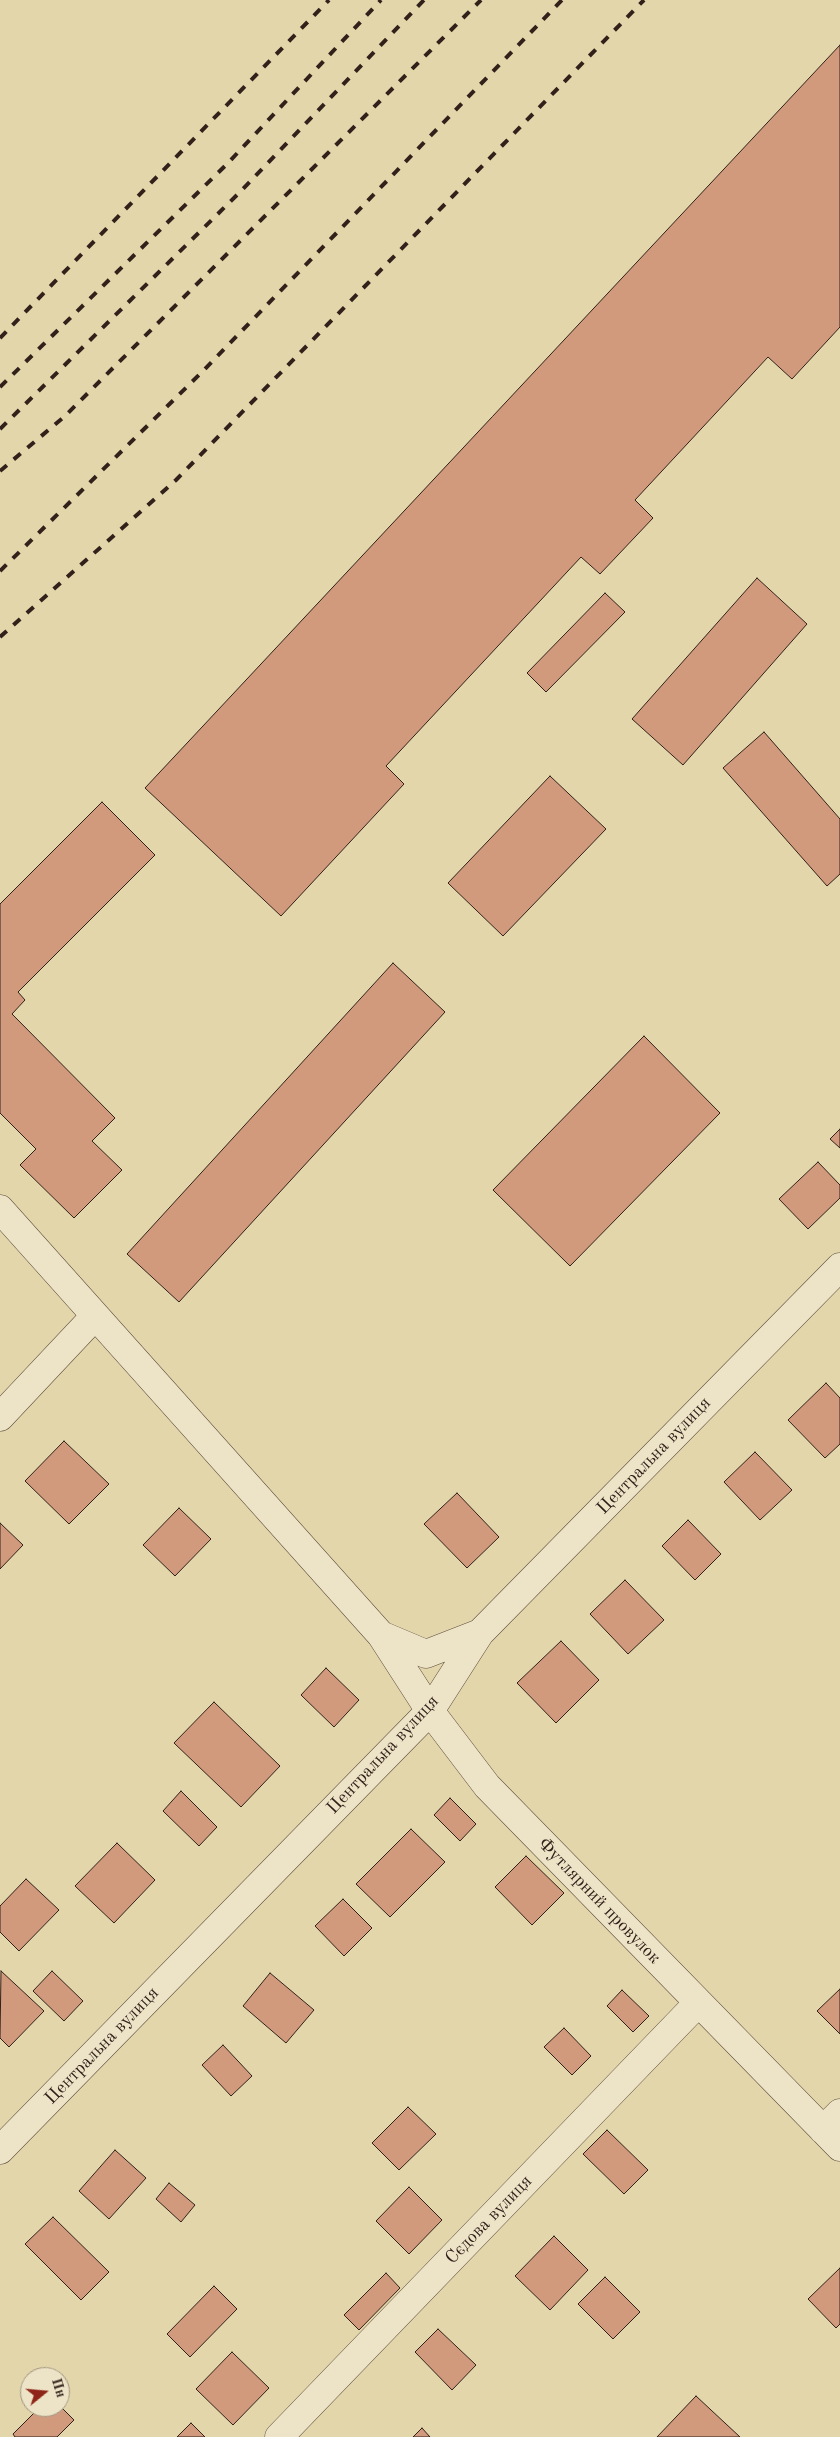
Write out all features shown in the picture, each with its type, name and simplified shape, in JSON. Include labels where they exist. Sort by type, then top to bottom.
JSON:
[{"type":"street","points":[[0,1209],[382,1635],[426,1654],[480,1633]]},
{"type":"street","name":"Центральна вулиця","points":[[0,2150],[430,1711],[480,1633],[840,1267]]},
{"type":"street","points":[[0,1417],[95,1316]]},
{"type":"street","name":"Футлярний провулок","points":[[382,1635],[430,1711],[487,1786],[698,2002],[834,2130]]},
{"type":"street","name":"Сєдова вулиця","points":[[279,2437],[698,2002]]},
{"type":"building","points":[[840,45],[840,327],[792,379],[768,357],[635,500],[653,518],[600,574],[581,557],[386,766],[404,784],[281,916],[145,788]]},
{"type":"building","points":[[757,578],[807,624],[683,765],[632,719]]},
{"type":"building","points":[[605,593],[625,612],[546,692],[527,673]]},
{"type":"building","points":[[764,732],[840,819],[840,874],[827,886],[723,768]]},
{"type":"building","points":[[550,776],[606,829],[503,936],[448,883]]},
{"type":"building","points":[[102,802],[155,855],[18,992],[25,1000],[12,1014],[115,1118],[92,1141],[122,1170],[74,1218],[20,1165],[36,1149],[0,1113],[0,904]]},
{"type":"building","points":[[393,963],[445,1012],[179,1302],[127,1254]]},
{"type":"building","points":[[644,1036],[720,1113],[570,1266],[493,1190]]},
{"type":"building","points":[[840,1129],[840,1148],[830,1139]]},
{"type":"building","points":[[818,1162],[840,1185],[840,1198],[808,1229],[779,1199]]},
{"type":"building","points":[[826,1383],[840,1398],[840,1444],[825,1458],[788,1420]]},
{"type":"building","points":[[64,1441],[109,1484],[69,1524],[25,1481]]},
{"type":"building","points":[[755,1452],[792,1490],[760,1520],[724,1482]]},
{"type":"building","points":[[457,1493],[499,1537],[467,1568],[424,1524]]},
{"type":"building","points":[[179,1508],[211,1539],[175,1576],[143,1545]]},
{"type":"building","points":[[688,1520],[721,1554],[695,1580],[662,1546]]},
{"type":"building","points":[[0,1523],[23,1545],[0,1569]]},
{"type":"building","points":[[625,1580],[664,1620],[628,1654],[590,1614]]},
{"type":"building","points":[[561,1641],[599,1680],[556,1723],[517,1683]]},
{"type":"building","points":[[326,1668],[359,1700],[334,1727],[301,1695]]},
{"type":"building","points":[[214,1702],[280,1766],[241,1807],[174,1743]]},
{"type":"building","points":[[181,1791],[217,1827],[199,1846],[163,1811]]},
{"type":"building","points":[[450,1798],[476,1824],[460,1841],[434,1815]]},
{"type":"building","points":[[411,1829],[445,1862],[390,1917],[356,1884]]},
{"type":"building","points":[[117,1843],[155,1880],[114,1923],[75,1886]]},
{"type":"building","points":[[526,1856],[564,1893],[532,1925],[495,1887]]},
{"type":"building","points":[[26,1879],[59,1910],[19,1951],[0,1932],[0,1906]]},
{"type":"building","points":[[343,1899],[372,1928],[344,1956],[315,1926]]},
{"type":"building","points":[[1,1971],[44,2011],[9,2047],[0,2038]]},
{"type":"building","points":[[52,1971],[83,2001],[64,2021],[33,1991]]},
{"type":"building","points":[[270,1973],[314,2010],[286,2043],[243,2006]]},
{"type":"building","points":[[840,1989],[840,2034],[817,2011]]},
{"type":"building","points":[[622,1990],[649,2016],[633,2032],[607,2006]]},
{"type":"building","points":[[564,2028],[591,2056],[572,2075],[544,2047]]},
{"type":"building","points":[[223,2045],[252,2076],[231,2096],[202,2065]]},
{"type":"building","points":[[408,2107],[436,2134],[399,2170],[372,2143]]},
{"type":"building","points":[[607,2130],[648,2170],[624,2194],[583,2154]]},
{"type":"building","points":[[115,2150],[146,2178],[109,2219],[79,2191]]},
{"type":"building","points":[[169,2183],[195,2205],[181,2222],[156,2199]]},
{"type":"building","points":[[409,2187],[442,2220],[409,2254],[376,2221]]},
{"type":"building","points":[[53,2217],[109,2272],[81,2300],[25,2244]]},
{"type":"building","points":[[554,2236],[588,2270],[550,2310],[515,2276]]},
{"type":"building","points":[[840,2268],[840,2324],[836,2328],[808,2299]]},
{"type":"building","points":[[386,2273],[400,2288],[359,2330],[344,2315]]},
{"type":"building","points":[[605,2277],[640,2312],[613,2339],[578,2304]]},
{"type":"building","points":[[214,2286],[237,2309],[190,2357],[167,2334]]},
{"type":"building","points":[[438,2329],[476,2365],[452,2390],[415,2352]]},
{"type":"building","points":[[232,2352],[269,2388],[233,2425],[196,2389]]},
{"type":"building","points":[[696,2396],[740,2437],[657,2437]]},
{"type":"building","points":[[70,2416],[74,2420],[57,2437],[15,2437],[13,2434],[30,2417]]},
{"type":"building","points":[[191,2423],[205,2437],[177,2437]]},
{"type":"building","points":[[422,2428],[430,2437],[413,2437]]},
{"type":"railway","points":[[0,338],[329,0]]},
{"type":"railway","points":[[0,387],[228,163],[381,0]]},
{"type":"railway","points":[[0,429],[240,192],[424,0]]},
{"type":"railway","points":[[0,471],[65,416],[481,0]]},
{"type":"railway","points":[[0,571],[202,372],[562,0]]},
{"type":"railway","points":[[0,637],[176,480],[644,0]]}]
